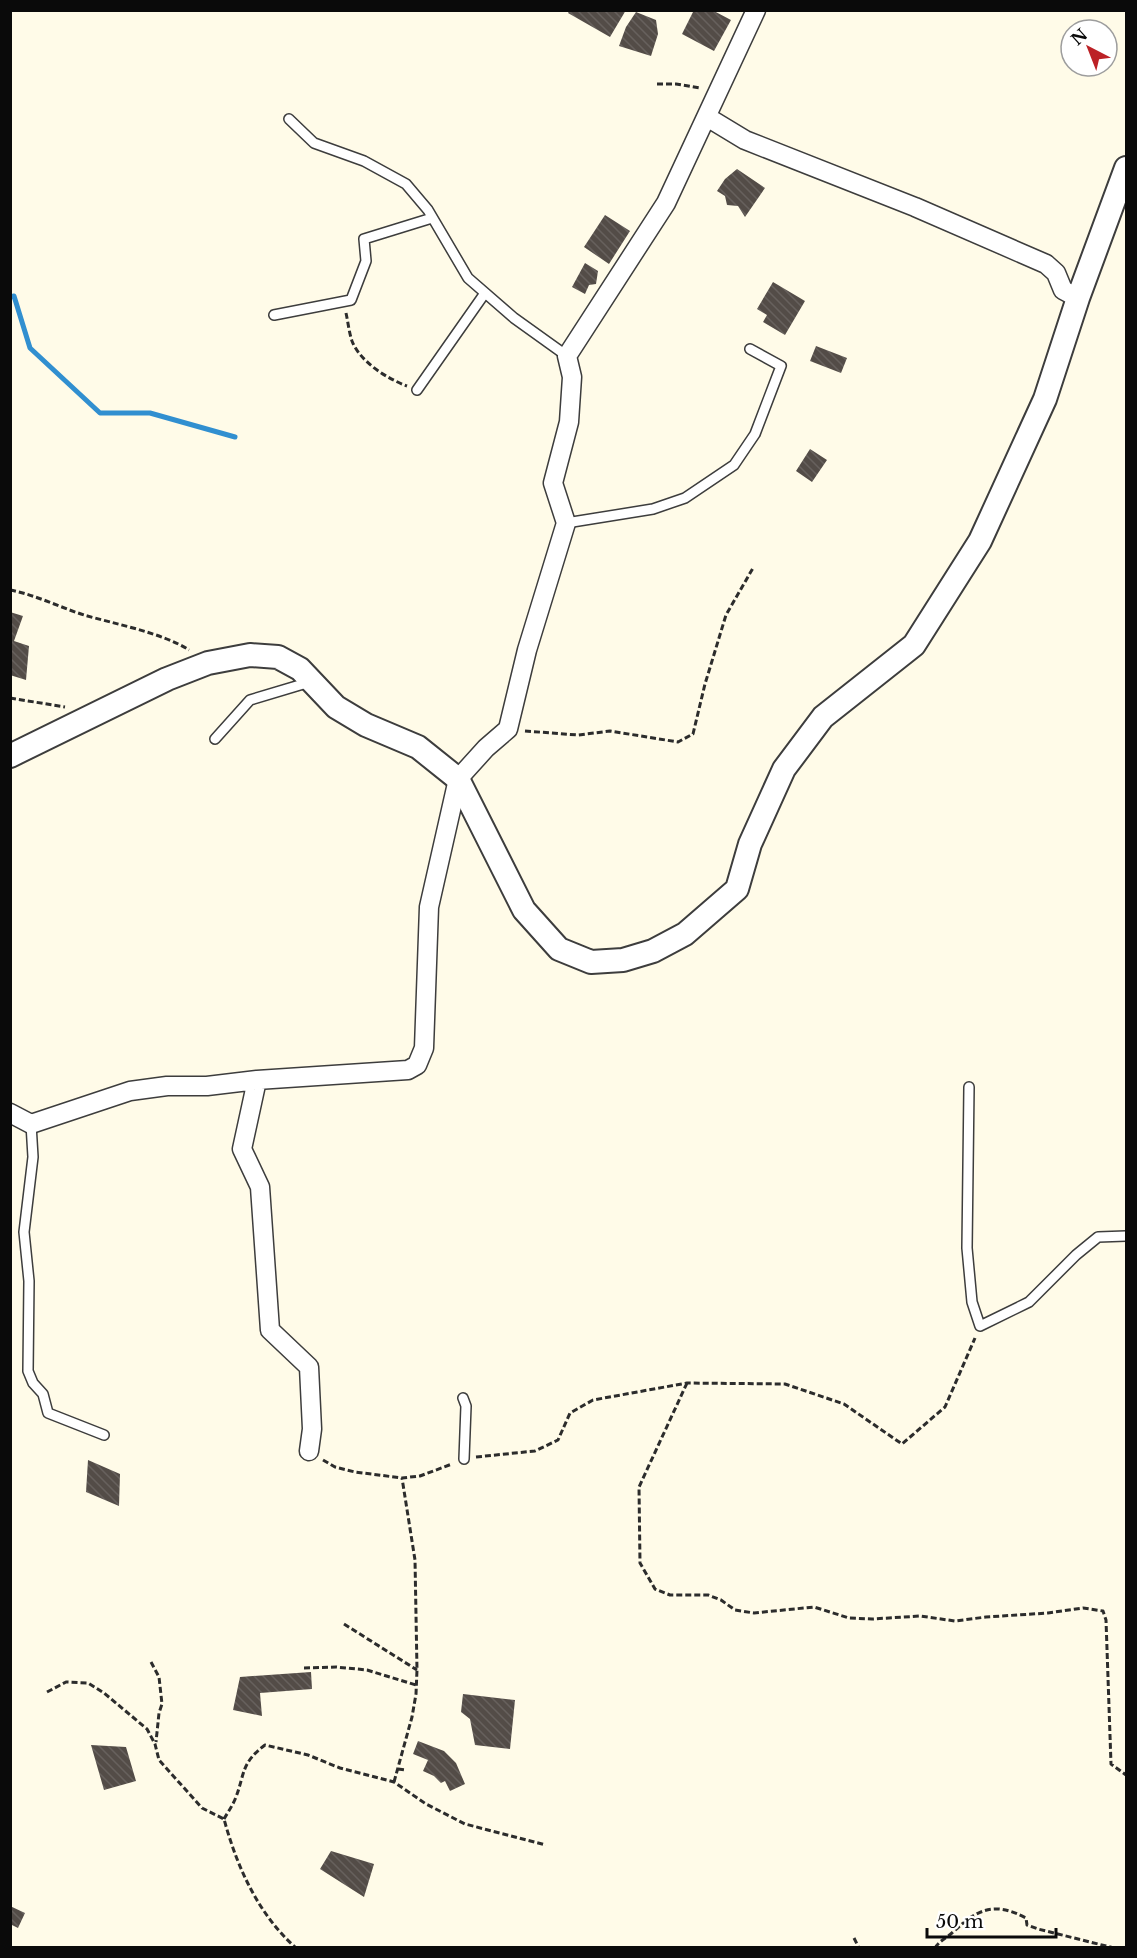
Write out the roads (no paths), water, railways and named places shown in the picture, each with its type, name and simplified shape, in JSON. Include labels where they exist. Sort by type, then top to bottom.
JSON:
[{"type":"street","points":[[10,1113],[31,1124],[130,1091],[167,1086],[207,1086],[257,1080],[398,1071],[408,1070],[417,1065],[424,1048],[429,907],[458,779],[486,748],[508,729],[527,650],[566,523],[553,483],[569,422],[572,377],[567,356],[666,203],[756,10]]},
{"type":"street","points":[[707,117],[745,140],[915,207],[1046,264],[1056,273],[1063,290],[1078,298]]},
{"type":"street","points":[[10,756],[167,679],[208,663],[250,655],[278,657],[300,669],[336,707],[366,725],[418,747],[458,779],[524,910],[559,949],[591,962],[623,960],[653,951],[685,934],[737,889],[750,844],[784,769],[823,717],[914,645],[980,541],[1045,399],[1078,298],[1126,168]]},
{"type":"street","points":[[257,1080],[242,1149],[260,1187],[270,1330],[309,1367],[312,1429],[309,1451]]},
{"type":"lane","points":[[289,119],[314,143],[364,161],[406,184],[432,218],[468,278],[514,318],[567,356]]},
{"type":"lane","points":[[274,315],[351,300],[366,261],[364,239],[432,218]]},
{"type":"lane","points":[[417,390],[485,293]]},
{"type":"lane","points":[[566,523],[653,509],[685,498],[734,465],[755,434],[781,366],[750,349]]},
{"type":"lane","points":[[215,739],[250,700],[312,681]]},
{"type":"lane","points":[[969,1087],[967,1248],[972,1302],[980,1326],[1029,1302],[1076,1255],[1098,1237],[1126,1236]]},
{"type":"lane","points":[[31,1124],[33,1157],[24,1232],[29,1281],[28,1371],[33,1383],[43,1394],[48,1413],[104,1436]]},
{"type":"lane","points":[[463,1398],[466,1406],[464,1459]]},
{"type":"waterway","points":[[10,297],[14,296],[30,348],[100,413],[150,413],[235,437]]}]
